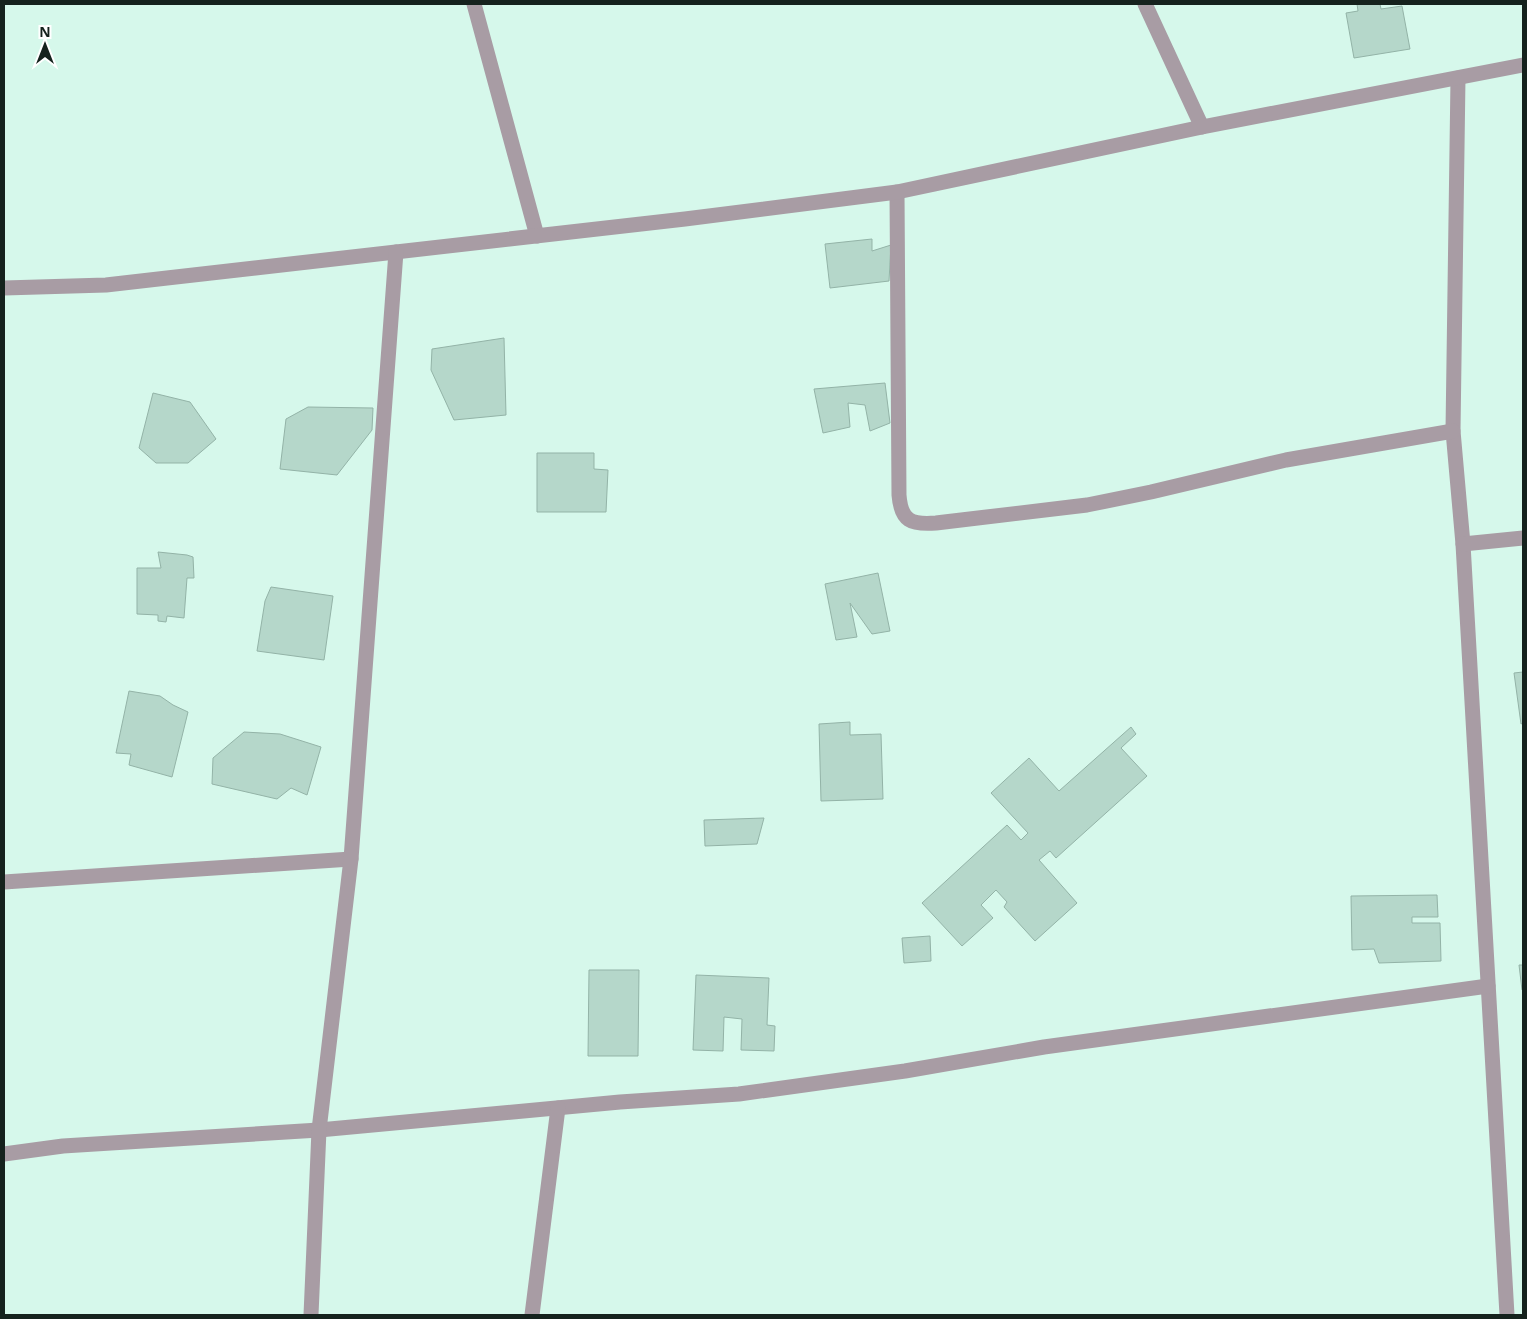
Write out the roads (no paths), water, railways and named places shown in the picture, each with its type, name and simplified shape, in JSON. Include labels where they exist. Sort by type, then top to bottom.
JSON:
[{"type":"street","points":[[474,4],[537,236]]},
{"type":"street","points":[[1145,4],[1202,127]]},
{"type":"street","points":[[4,288],[106,285],[537,236],[897,192],[1202,127],[1523,65]]},
{"type":"street","points":[[1458,78],[1453,431],[1463,544],[1507,1315]]},
{"type":"street","points":[[897,192],[899,494],[903,515],[912,522],[922,525],[936,524],[1087,505],[1152,492],[1286,460],[1453,431]]},
{"type":"street","points":[[310,1315],[319,1130],[351,859],[396,252]]},
{"type":"street","points":[[1463,544],[1523,538]]},
{"type":"street","points":[[4,882],[351,859]]},
{"type":"street","points":[[4,1154],[63,1146],[319,1130],[558,1108],[739,1094],[905,1071],[1044,1048],[1488,986]]},
{"type":"street","points":[[532,1315],[558,1108]]}]
